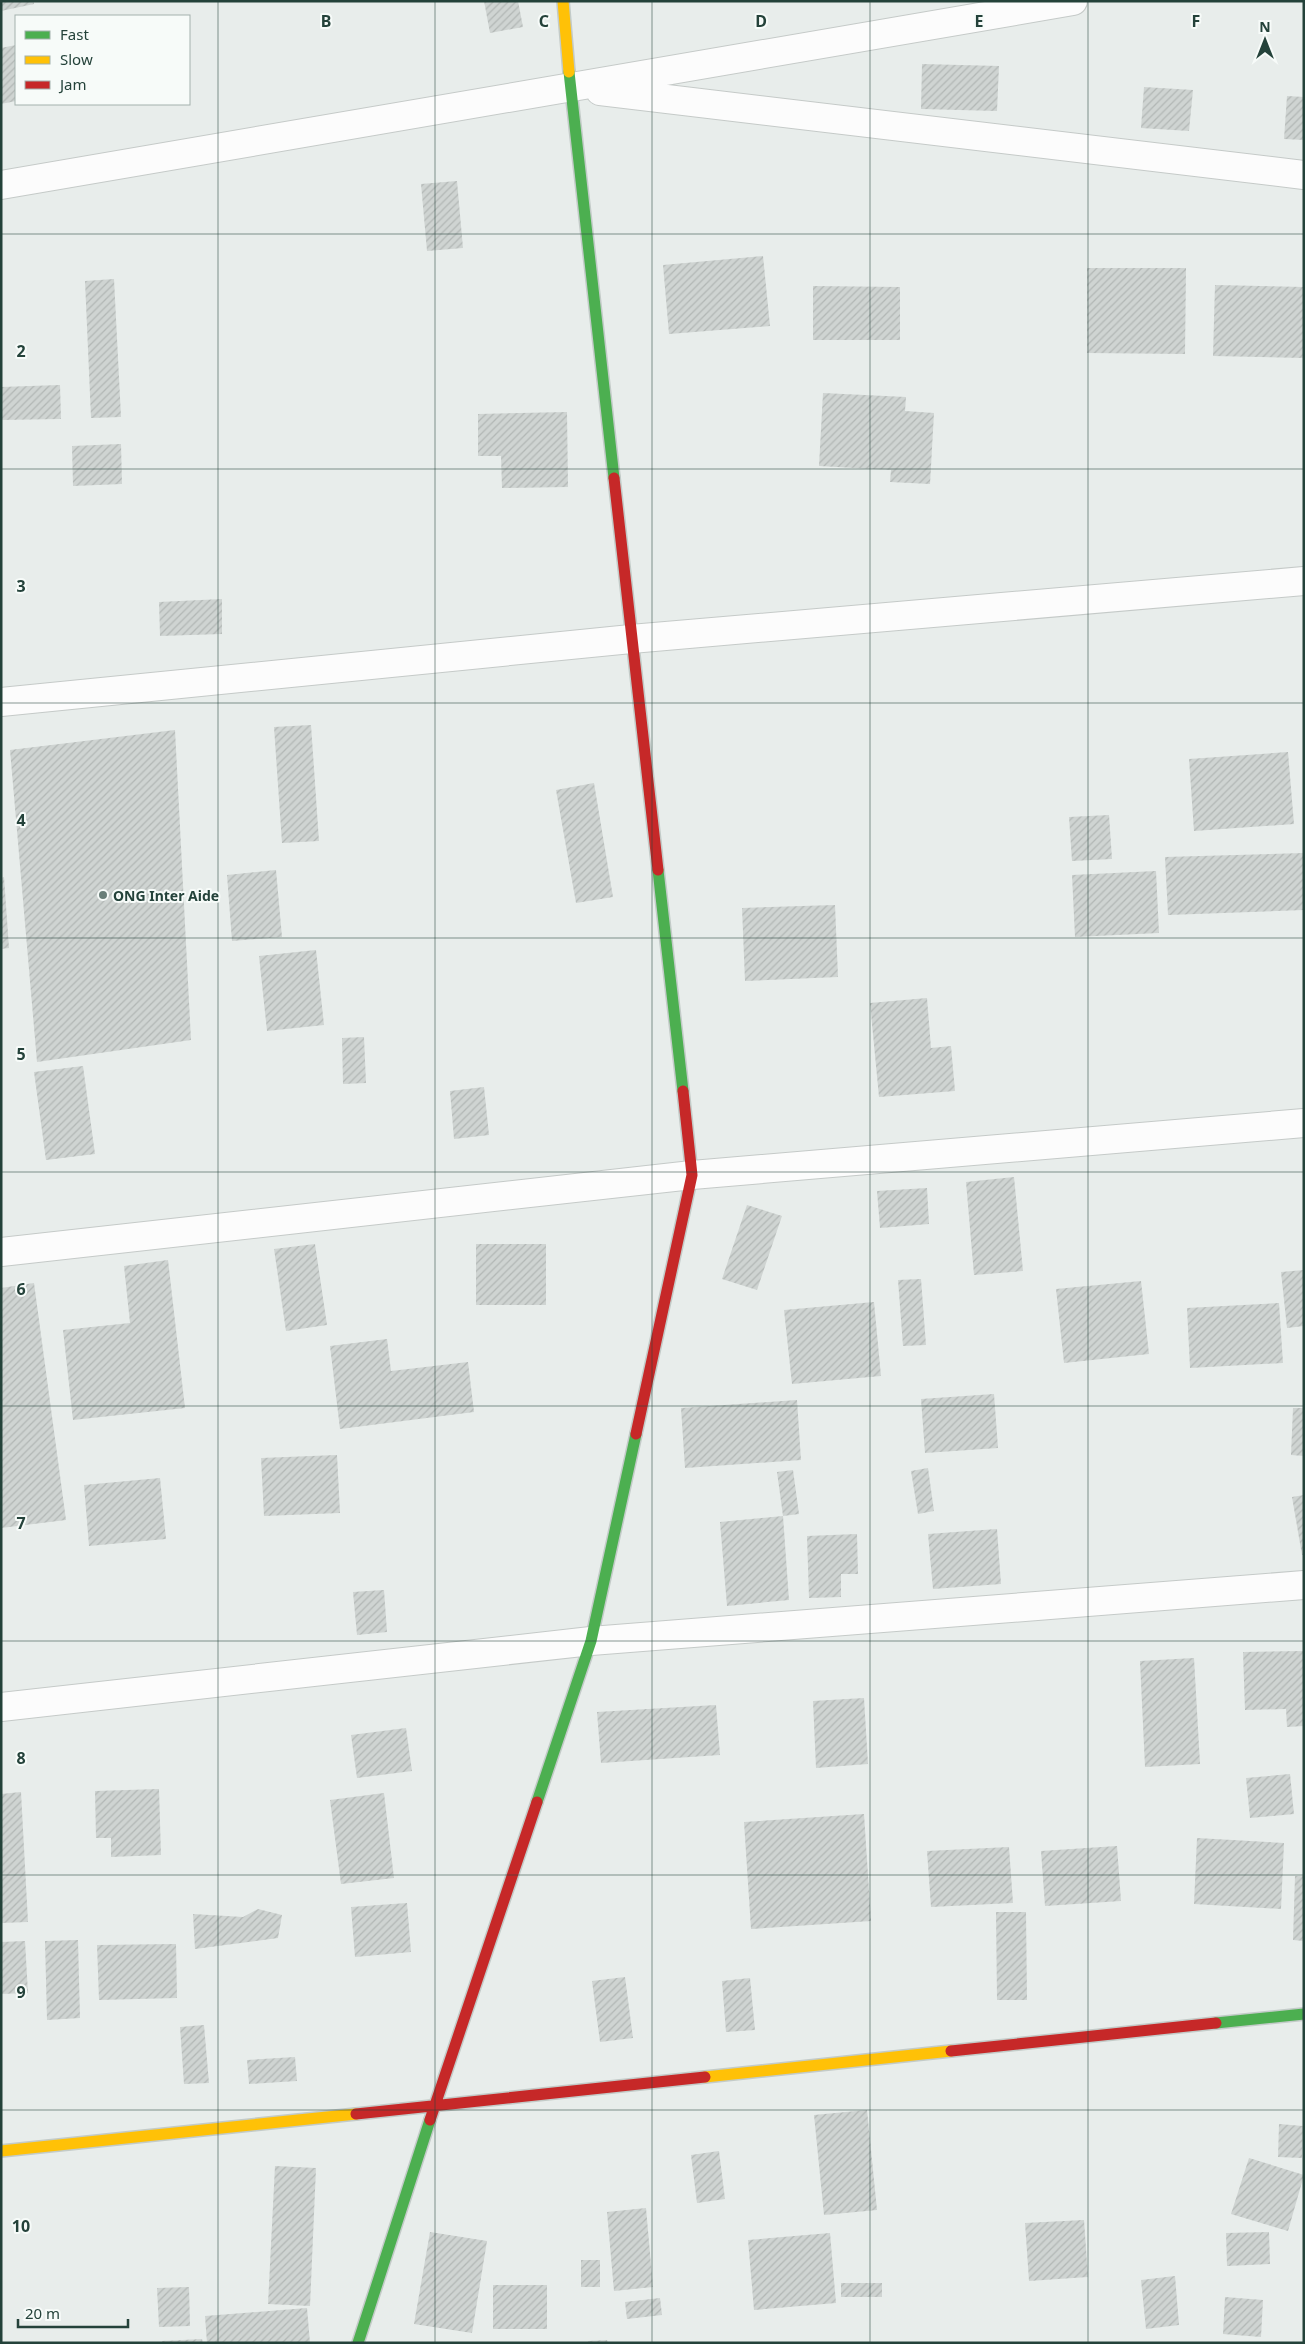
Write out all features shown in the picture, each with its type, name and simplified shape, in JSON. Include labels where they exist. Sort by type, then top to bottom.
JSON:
[{"type":"street","points":[[358,2343],[435,2104],[591,1642],[692,1175],[570,88],[563,1]]},
{"type":"street","points":[[1,185],[1074,1]]},
{"type":"street","points":[[570,88],[1304,175]]},
{"type":"street","points":[[1,702],[631,639],[1304,581]]},
{"type":"street","points":[[1,1252],[692,1175],[1304,1124]]},
{"type":"street","points":[[1,1708],[591,1642],[1304,1585]]},
{"type":"street","points":[[1,2151],[1304,2014]]},
{"type":"building","points":[[1,1],[34,1],[34,4],[1,11]]},
{"type":"building","points":[[484,1],[518,1],[523,27],[490,33]]},
{"type":"building","points":[[15,45],[15,101],[1,104],[1,48]]},
{"type":"building","points":[[922,64],[999,66],[997,111],[921,109]]},
{"type":"building","points":[[1144,87],[1193,90],[1189,131],[1141,128]]},
{"type":"building","points":[[1287,96],[1304,97],[1304,140],[1284,139]]},
{"type":"building","points":[[457,181],[463,248],[427,251],[421,184]]},
{"type":"building","points":[[763,256],[770,326],[669,334],[663,265]]},
{"type":"building","points":[[1087,268],[1186,268],[1185,354],[1087,353]]},
{"type":"building","points":[[114,279],[121,417],[91,418],[85,281]]},
{"type":"building","points":[[1215,285],[1304,287],[1304,358],[1213,356]]},
{"type":"building","points":[[813,286],[900,287],[900,340],[813,340]]},
{"type":"building","points":[[60,385],[61,419],[1,420],[1,387]]},
{"type":"building","points":[[823,393],[906,397],[905,411],[934,413],[930,484],[890,482],[891,470],[819,466]]},
{"type":"building","points":[[567,412],[568,487],[502,488],[501,456],[478,456],[478,414]]},
{"type":"building","points":[[121,444],[122,484],[73,486],[72,446]]},
{"type":"building","points":[[222,599],[222,634],[160,636],[159,602]]},
{"type":"building","points":[[311,725],[319,841],[282,843],[274,727]]},
{"type":"building","name":"ONG Inter Aide","points":[[175,730],[191,1040],[37,1062],[10,750]]},
{"type":"building","points":[[1288,752],[1294,824],[1194,831],[1189,759]]},
{"type":"building","points":[[594,783],[613,897],[576,903],[556,790]]},
{"type":"building","points":[[1109,815],[1112,859],[1072,861],[1069,817]]},
{"type":"building","points":[[1304,853],[1304,910],[1168,915],[1165,857]]},
{"type":"building","points":[[276,870],[282,937],[232,941],[227,875]]},
{"type":"building","points":[[1156,871],[1159,933],[1075,937],[1072,875]]},
{"type":"building","points":[[4,877],[9,948],[1,949],[1,878]]},
{"type":"building","points":[[835,905],[838,977],[745,981],[742,908]]},
{"type":"building","points":[[316,950],[324,1025],[267,1031],[259,956]]},
{"type":"building","points":[[927,998],[931,1048],[951,1046],[955,1091],[879,1097],[870,1003]]},
{"type":"building","points":[[364,1037],[366,1083],[343,1084],[342,1038]]},
{"type":"building","points":[[83,1066],[95,1154],[46,1160],[34,1072]]},
{"type":"building","points":[[484,1087],[489,1135],[454,1139],[450,1091]]},
{"type":"building","points":[[1014,1177],[1023,1271],[974,1275],[966,1182]]},
{"type":"building","points":[[927,1188],[929,1224],[880,1228],[877,1191]]},
{"type":"building","points":[[747,1205],[782,1216],[757,1290],[722,1279]]},
{"type":"building","points":[[315,1244],[327,1325],[286,1331],[274,1249]]},
{"type":"building","points":[[476,1244],[546,1244],[546,1305],[476,1305]]},
{"type":"building","points":[[168,1260],[185,1408],[73,1420],[63,1330],[130,1323],[124,1266]]},
{"type":"building","points":[[1304,1270],[1304,1326],[1287,1328],[1281,1272]]},
{"type":"building","points":[[921,1279],[926,1345],[903,1346],[898,1280]]},
{"type":"building","points":[[1141,1281],[1149,1354],[1064,1363],[1056,1289]]},
{"type":"building","points":[[34,1283],[66,1520],[1,1528],[1,1288]]},
{"type":"building","points":[[874,1302],[881,1376],[792,1384],[784,1310]]},
{"type":"building","points":[[1279,1303],[1283,1363],[1190,1368],[1187,1308]]},
{"type":"building","points":[[387,1339],[391,1371],[468,1362],[474,1412],[340,1429],[330,1346]]},
{"type":"building","points":[[994,1394],[998,1448],[925,1453],[921,1399]]},
{"type":"building","points":[[797,1400],[801,1460],[685,1468],[681,1408]]},
{"type":"building","points":[[1293,1408],[1304,1408],[1304,1456],[1291,1455]]},
{"type":"building","points":[[337,1455],[340,1513],[264,1516],[261,1458]]},
{"type":"building","points":[[928,1468],[934,1511],[918,1514],[911,1471]]},
{"type":"building","points":[[793,1470],[799,1514],[783,1516],[777,1472]]},
{"type":"building","points":[[160,1478],[166,1539],[89,1546],[84,1485]]},
{"type":"building","points":[[1304,1495],[1304,1555],[1302,1555],[1292,1497]]},
{"type":"building","points":[[783,1516],[789,1600],[727,1606],[720,1522]]},
{"type":"building","points":[[997,1529],[1001,1584],[933,1589],[928,1534]]},
{"type":"building","points":[[857,1534],[858,1574],[841,1574],[841,1597],[809,1598],[807,1536]]},
{"type":"building","points":[[384,1590],[387,1632],[357,1635],[353,1592]]},
{"type":"building","points":[[1304,1651],[1304,1726],[1287,1727],[1286,1709],[1245,1710],[1243,1652]]},
{"type":"building","points":[[1194,1658],[1200,1764],[1145,1767],[1140,1661]]},
{"type":"building","points":[[864,1698],[868,1764],[816,1768],[813,1701]]},
{"type":"building","points":[[716,1705],[720,1755],[601,1763],[597,1712]]},
{"type":"building","points":[[406,1728],[412,1771],[357,1778],[351,1735]]},
{"type":"building","points":[[1290,1774],[1294,1814],[1250,1818],[1246,1778]]},
{"type":"building","points":[[159,1789],[161,1855],[111,1857],[111,1838],[96,1838],[95,1791]]},
{"type":"building","points":[[21,1792],[28,1922],[1,1923],[1,1794]]},
{"type":"building","points":[[384,1793],[394,1878],[341,1884],[330,1800]]},
{"type":"building","points":[[864,1814],[871,1921],[751,1929],[744,1822]]},
{"type":"building","points":[[1197,1838],[1284,1843],[1281,1909],[1194,1904]]},
{"type":"building","points":[[1117,1846],[1121,1901],[1045,1906],[1041,1851]]},
{"type":"building","points":[[1009,1847],[1013,1903],[931,1907],[927,1851]]},
{"type":"building","points":[[1295,1876],[1304,1876],[1304,1941],[1293,1940]]},
{"type":"building","points":[[407,1903],[411,1952],[355,1957],[351,1907]]},
{"type":"building","points":[[258,1909],[282,1915],[278,1938],[195,1949],[193,1914],[243,1917]]},
{"type":"building","points":[[996,1912],[1026,1912],[1027,2000],[997,2000]]},
{"type":"building","points":[[78,1940],[80,2018],[47,2020],[45,1941]]},
{"type":"building","points":[[25,1941],[28,1993],[1,1994],[1,1942]]},
{"type":"building","points":[[176,1944],[177,1998],[99,2000],[97,1945]]},
{"type":"building","points":[[625,1977],[633,2038],[600,2042],[592,1981]]},
{"type":"building","points":[[750,1978],[755,2030],[726,2032],[722,1981]]},
{"type":"building","points":[[204,2025],[209,2083],[184,2084],[180,2027]]},
{"type":"building","points":[[295,2057],[297,2081],[249,2084],[247,2060]]},
{"type":"building","points":[[867,2110],[877,2210],[824,2215],[814,2115]]},
{"type":"building","points":[[1279,2124],[1303,2126],[1302,2158],[1278,2157]]},
{"type":"building","points":[[719,2151],[725,2199],[697,2203],[691,2155]]},
{"type":"building","points":[[1249,2158],[1304,2175],[1288,2231],[1231,2214]]},
{"type":"building","points":[[275,2166],[316,2168],[310,2306],[268,2304]]},
{"type":"building","points":[[646,2208],[653,2287],[614,2291],[607,2212]]},
{"type":"building","points":[[1084,2220],[1088,2277],[1029,2281],[1025,2223]]},
{"type":"building","points":[[430,2232],[487,2241],[472,2333],[414,2324]]},
{"type":"building","points":[[1269,2232],[1270,2264],[1227,2266],[1226,2233]]},
{"type":"building","points":[[830,2233],[836,2303],[754,2310],[748,2240]]},
{"type":"building","points":[[581,2260],[600,2260],[600,2287],[581,2287]]},
{"type":"building","points":[[1175,2276],[1179,2325],[1146,2329],[1141,2280]]},
{"type":"building","points":[[841,2283],[882,2283],[882,2297],[841,2297]]},
{"type":"building","points":[[493,2285],[547,2285],[547,2329],[493,2329]]},
{"type":"building","points":[[189,2287],[190,2326],[159,2327],[157,2288]]},
{"type":"building","points":[[1225,2297],[1263,2300],[1261,2337],[1223,2334]]},
{"type":"building","points":[[660,2298],[662,2315],[627,2319],[625,2302]]},
{"type":"building","points":[[307,2308],[310,2343],[207,2343],[205,2316]]},
{"type":"building","points":[[202,2339],[203,2343],[162,2343],[162,2341]]},
{"type":"building","points":[[607,2340],[608,2343],[588,2343],[588,2341]]},
{"type":"traffic: fast","points":[[569,72],[614,478]]},
{"type":"traffic: fast","points":[[658,870],[683,1091]]},
{"type":"traffic: fast","points":[[537,1802],[591,1641],[636,1434]]},
{"type":"traffic: fast","points":[[1216,2023],[1304,2014]]},
{"type":"traffic: fast","points":[[358,2343],[430,2120]]},
{"type":"traffic: slow","points":[[563,1],[569,72]]},
{"type":"traffic: slow","points":[[705,2077],[951,2051]]},
{"type":"traffic: slow","points":[[1,2151],[356,2114]]},
{"type":"traffic: jam","points":[[614,478],[658,870]]},
{"type":"traffic: jam","points":[[636,1434],[692,1175],[683,1091]]},
{"type":"traffic: jam","points":[[430,2120],[537,1802]]},
{"type":"traffic: jam","points":[[951,2051],[1216,2023]]},
{"type":"traffic: jam","points":[[356,2114],[705,2077]]},
{"type":"place","name":"ONG Inter Aide","points":[[103,895]]}]
